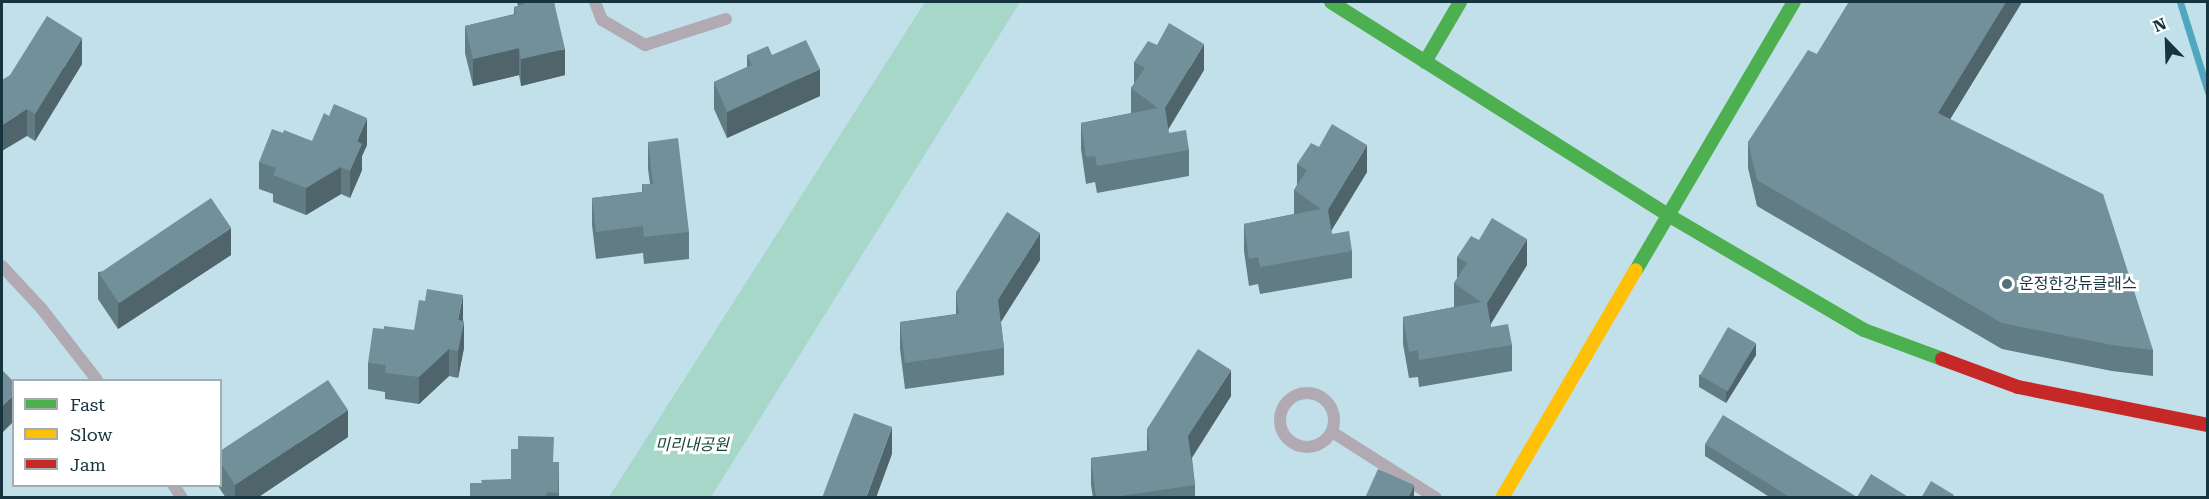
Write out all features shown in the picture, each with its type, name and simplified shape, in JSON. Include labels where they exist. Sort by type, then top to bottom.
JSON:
[{"type":"street","points":[[1331,2],[1668,214],[1864,330],[2018,387],[2208,425]]},
{"type":"street","points":[[1425,63],[1460,2]]},
{"type":"street","points":[[1502,498],[1794,2]]},
{"type":"lane","points":[[595,2],[602,20],[645,45],[726,19]]},
{"type":"lane","points":[[2,266],[41,308],[95,379]]},
{"type":"lane","points":[[1310,393],[1319,395],[1326,400],[1334,415],[1332,432],[1319,445],[1300,447],[1285,437],[1281,428],[1281,410],[1293,396],[1310,393]]},
{"type":"lane","points":[[1332,432],[1436,498]]},
{"type":"green space","name":"미리내공원","points":[[925,2],[1020,2],[711,497],[609,497]]},
{"type":"building","points":[[523,2],[554,2],[565,49],[521,59],[519,48],[473,59],[465,26],[516,14],[514,7],[524,4]]},
{"type":"building","name":"운정한강듀클래스","points":[[1849,2],[2006,2],[1938,113],[2103,194],[2153,350],[2112,345],[2002,323],[1757,180],[1748,142],[1808,50],[1817,54]]},
{"type":"building","points":[[47,16],[82,38],[35,114],[27,109],[2,125],[2,80],[10,75]]},
{"type":"building","points":[[1169,23],[1204,44],[1165,108],[1169,133],[1186,130],[1189,150],[1097,166],[1095,156],[1086,157],[1081,123],[1158,108],[1131,88],[1145,68],[1134,62],[1148,41],[1157,45]]},
{"type":"building","points":[[806,40],[820,69],[727,112],[714,82],[752,65],[747,55],[768,46],[772,55]]},
{"type":"building","points":[[334,104],[367,118],[357,141],[362,144],[350,171],[341,167],[306,188],[273,175],[276,168],[259,162],[272,129],[283,133],[284,130],[312,141],[324,113],[329,116]]},
{"type":"building","points":[[1332,124],[1367,145],[1328,210],[1332,234],[1349,231],[1352,251],[1260,267],[1258,257],[1249,259],[1244,224],[1321,209],[1294,190],[1307,170],[1297,164],[1311,143],[1319,147]]},
{"type":"building","points":[[678,138],[689,232],[644,237],[643,226],[596,232],[592,198],[643,192],[642,184],[653,184],[648,142]]},
{"type":"building","points":[[211,198],[231,228],[119,303],[99,273]]},
{"type":"building","points":[[1007,212],[1040,233],[998,300],[1004,348],[905,363],[900,322],[959,314],[956,292]]},
{"type":"building","points":[[1492,218],[1527,239],[1487,303],[1491,327],[1508,324],[1512,345],[1419,360],[1418,350],[1409,352],[1403,317],[1481,302],[1454,283],[1467,263],[1457,257],[1471,236],[1479,240]]},
{"type":"building","points":[[427,289],[463,295],[458,320],[464,321],[458,351],[449,349],[419,377],[385,373],[386,365],[368,363],[373,328],[384,329],[384,326],[414,330],[419,300],[425,301]]},
{"type":"building","points":[[1728,327],[1756,343],[1728,391],[1700,375]]},
{"type":"building","points":[[1198,349],[1231,370],[1188,436],[1195,485],[1096,498],[1091,458],[1150,450],[1147,429]]},
{"type":"building","points":[[2,370],[12,380],[12,397],[2,406]]},
{"type":"building","points":[[328,380],[348,410],[235,485],[222,465],[222,450]]},
{"type":"building","points":[[854,413],[892,427],[866,498],[822,498]]},
{"type":"building","points":[[1723,415],[1857,497],[1871,474],[1910,498],[1791,498],[1705,444]]},
{"type":"building","points":[[518,436],[554,437],[553,462],[559,462],[558,493],[548,492],[544,498],[470,498],[470,483],[482,483],[481,480],[511,479],[511,449],[518,449]]},
{"type":"building","points":[[1378,469],[1414,485],[1408,498],[1365,498]]},
{"type":"building","points":[[1931,481],[1954,495],[1952,498],[1921,498]]},
{"type":"waterway","points":[[2180,2],[2208,92]]},
{"type":"traffic: fast","points":[[1331,2],[1668,215],[1864,330],[1942,359]]},
{"type":"traffic: fast","points":[[1425,62],[1460,2]]},
{"type":"traffic: fast","points":[[1636,270],[1794,2]]},
{"type":"traffic: slow","points":[[1502,498],[1636,270]]},
{"type":"traffic: jam","points":[[1942,359],[2018,387],[2208,425]]},
{"type":"place","name":"운정한강듀클래스","points":[[2007,284]]}]
